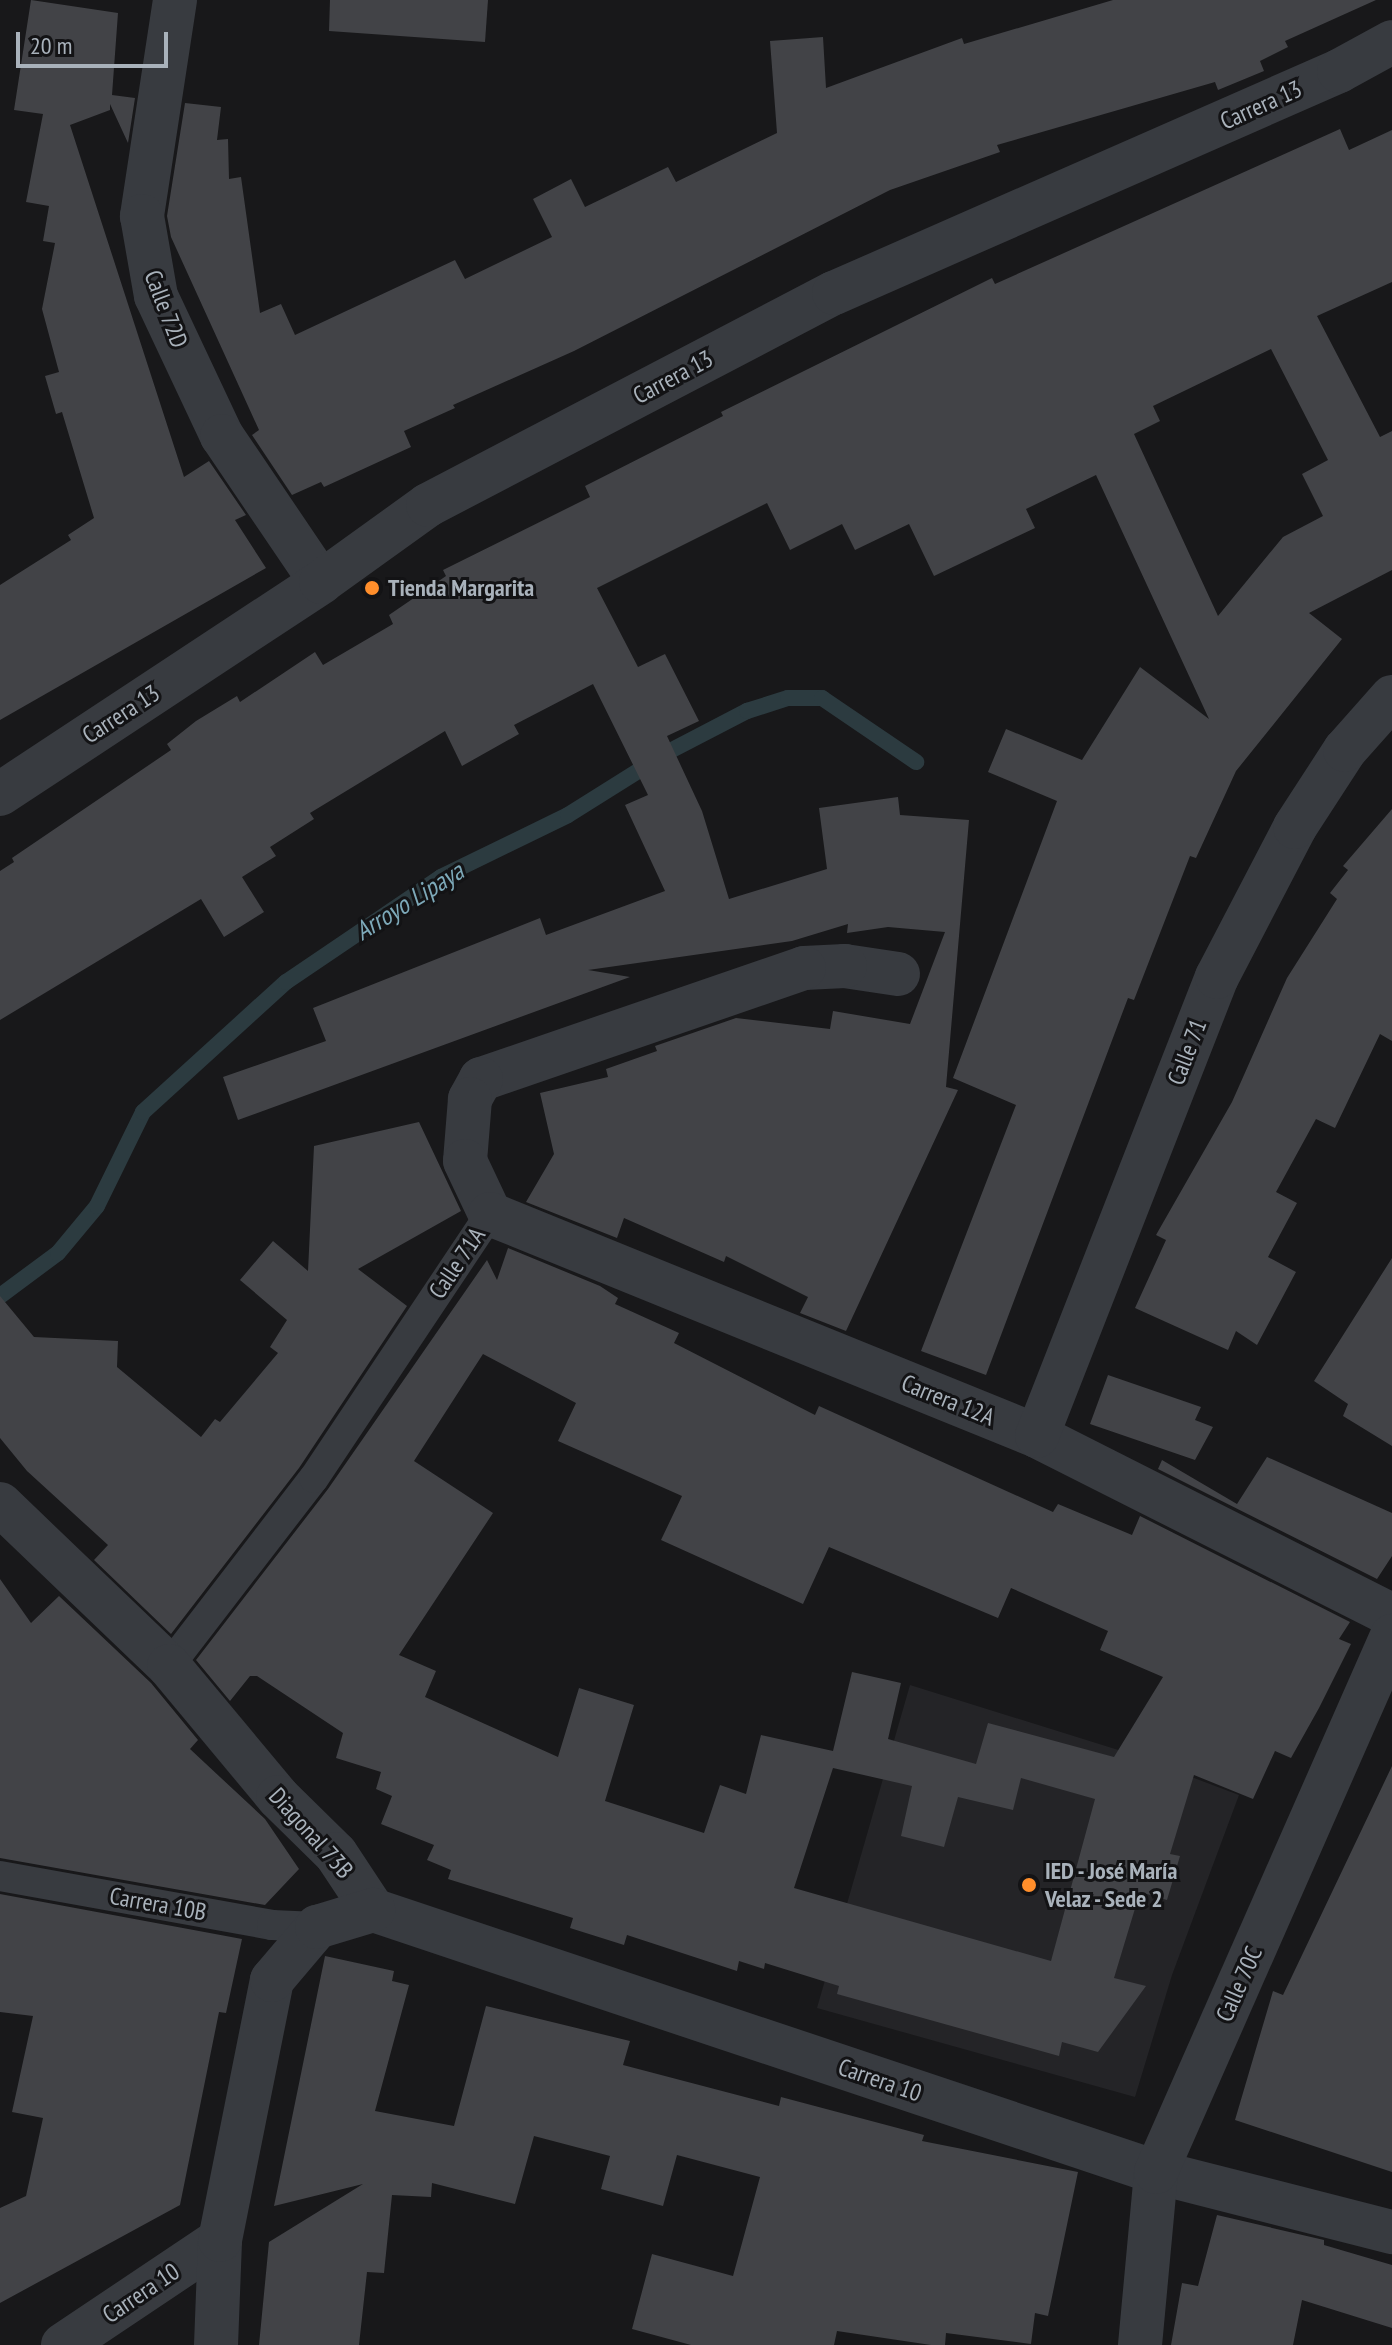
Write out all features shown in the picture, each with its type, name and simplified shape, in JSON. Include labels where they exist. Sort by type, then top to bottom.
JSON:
[{"type":"street","name":"Calle 72D","points":[[175,0],[142,216],[156,296],[222,436],[321,582]]},
{"type":"street","name":"Carrera 13","points":[[0,794],[321,582],[428,505],[834,293],[1339,71],[1392,42]]},
{"type":"street","name":"Calle 71","points":[[1037,1436],[1217,977],[1295,827],[1345,750],[1392,697]]},
{"type":"street","name":"Calle 71A","points":[[490,1214],[465,1161],[470,1099],[481,1079],[804,968],[845,966],[898,974]]},
{"type":"street","name":"Carrera 12A","points":[[490,1214],[1037,1436],[1392,1615]]},
{"type":"street","name":"Diagonal 73B","points":[[0,1504],[169,1666],[278,1797],[336,1854],[373,1910],[317,1927]]},
{"type":"street","name":"Calle 70C","points":[[1140,2345],[1156,2172],[1392,1636]]},
{"type":"street","name":"Carrera 10","points":[[373,1910],[1156,2172],[1392,2232]]},
{"type":"street","points":[[216,2345],[220,2240],[272,1980],[317,1927]]},
{"type":"street","name":"Carrera 10","points":[[63,2345],[220,2240]]},
{"type":"lane","name":"Calle 71A","points":[[169,1666],[314,1478],[490,1214]]},
{"type":"lane","name":"Carrera 10B","points":[[0,1876],[272,1925],[317,1927]]},
{"type":"shaded area","name":"IED - José María Velaz - Sede 2","points":[[910,1685],[1128,1753],[1239,1795],[1172,1975],[1135,2097],[817,2008]]},
{"type":"building","points":[[31,0],[118,13],[112,95],[135,98],[128,143],[110,104],[110,110],[70,125],[184,477],[209,461],[246,515],[235,520],[266,568],[0,720],[0,585],[71,540],[68,535],[94,518],[62,412],[56,414],[45,376],[59,372],[42,309],[55,243],[43,241],[49,206],[26,202],[43,114],[14,110]]},
{"type":"building","points":[[330,0],[488,0],[485,42],[329,31]]},
{"type":"building","points":[[1113,0],[1376,0],[1285,41],[1288,47],[1260,61],[1264,71],[1218,90],[1215,82],[997,145],[1000,152],[890,190],[574,351],[453,405],[455,408],[404,431],[411,447],[324,487],[321,482],[292,495],[252,435],[259,430],[171,237],[167,216],[185,103],[221,107],[217,140],[228,139],[229,179],[241,177],[260,313],[281,304],[295,335],[455,260],[465,279],[552,237],[533,199],[571,179],[585,207],[668,167],[676,182],[777,133],[770,41],[823,37],[826,88],[962,38],[964,44]]},
{"type":"building","points":[[1340,129],[1349,150],[1392,130],[1392,282],[1317,316],[1380,437],[1392,431],[1392,570],[1309,613],[1342,639],[1236,771],[1196,858],[1190,856],[1134,1000],[1128,998],[986,1375],[921,1351],[1016,1105],[953,1078],[1057,801],[988,772],[1006,729],[1082,760],[1140,667],[1209,719],[1096,475],[1026,509],[1035,528],[934,576],[909,524],[855,550],[842,524],[790,550],[767,503],[597,588],[638,667],[665,654],[699,721],[667,736],[702,811],[729,899],[827,869],[819,808],[898,797],[900,815],[969,820],[946,1087],[958,1090],[846,1331],[800,1313],[808,1297],[726,1256],[724,1262],[624,1218],[617,1238],[526,1202],[554,1154],[540,1093],[608,1077],[606,1069],[657,1051],[655,1046],[736,1018],[830,1029],[833,1011],[910,1024],[945,932],[888,927],[847,933],[848,924],[792,941],[588,970],[630,977],[238,1120],[223,1077],[326,1041],[313,1008],[540,918],[546,935],[665,891],[625,805],[648,795],[593,684],[514,725],[519,734],[462,766],[445,731],[310,813],[314,819],[270,847],[276,856],[242,877],[264,912],[224,937],[201,899],[0,1020],[0,871],[14,862],[12,858],[171,750],[167,744],[196,721],[237,696],[240,702],[315,652],[323,665],[393,624],[389,615],[446,576],[443,570],[590,497],[585,486],[723,416],[721,412],[992,278],[995,284]],"holes":[[[1271,349],[1328,460],[1302,474],[1323,516],[1283,537],[1218,616],[1134,434],[1160,421],[1153,406]]]},
{"type":"building","points":[[1392,809],[1392,1041],[1380,1034],[1335,1128],[1316,1119],[1276,1192],[1297,1203],[1268,1257],[1296,1272],[1257,1345],[1236,1331],[1228,1350],[1135,1308],[1166,1240],[1156,1235],[1232,1102],[1287,978],[1337,899],[1330,893],[1348,870],[1343,866]]},
{"type":"building","points":[[419,1122],[461,1211],[358,1269],[407,1306],[299,1468],[171,1634],[94,1560],[108,1545],[27,1471],[0,1438],[0,1296],[34,1337],[118,1341],[117,1367],[201,1437],[215,1419],[220,1422],[278,1353],[270,1347],[287,1320],[240,1280],[273,1241],[308,1271],[314,1146]]},
{"type":"building","points":[[508,1248],[600,1286],[618,1298],[615,1304],[679,1333],[674,1343],[815,1415],[819,1406],[1053,1512],[1058,1504],[1132,1535],[1140,1516],[1350,1622],[1339,1639],[1351,1644],[1319,1708],[1291,1758],[1275,1751],[1253,1799],[1194,1775],[1170,1854],[1180,1856],[1167,1900],[1140,1892],[1114,1978],[1146,1986],[1098,2052],[1062,2042],[1059,2056],[837,1994],[839,1986],[765,1963],[764,1969],[739,1961],[737,1971],[627,1935],[624,1945],[570,1928],[573,1918],[448,1879],[451,1870],[427,1860],[434,1845],[381,1824],[392,1796],[376,1789],[381,1772],[336,1758],[343,1733],[257,1676],[250,1676],[230,1701],[196,1660],[328,1489],[487,1260],[497,1280]],"holes":[[[483,1354],[576,1403],[558,1441],[682,1496],[661,1540],[803,1604],[829,1547],[998,1618],[1011,1588],[1108,1631],[1100,1650],[1163,1677],[1114,1757],[988,1723],[976,1764],[888,1739],[901,1683],[852,1672],[833,1751],[761,1735],[746,1794],[720,1785],[704,1833],[605,1801],[634,1705],[579,1688],[558,1757],[425,1697],[436,1671],[399,1655],[493,1513],[414,1461]],[[833,1768],[912,1786],[901,1836],[944,1847],[958,1797],[1013,1810],[1021,1778],[1095,1799],[1051,1961],[794,1888]]]},
{"type":"building","points":[[1392,1258],[1392,1446],[1343,1416],[1348,1404],[1314,1381]]},
{"type":"building","points":[[1108,1375],[1201,1407],[1195,1420],[1213,1427],[1195,1460],[1090,1424]]},
{"type":"building","points":[[1267,1457],[1392,1513],[1392,1556],[1377,1579],[1158,1469],[1162,1460],[1237,1504]]},
{"type":"building","points":[[0,1579],[31,1623],[59,1596],[151,1683],[198,1740],[190,1749],[265,1819],[299,1869],[265,1905],[0,1858]]},
{"type":"building","points":[[1392,1766],[1392,2172],[1235,2120],[1273,1991],[1283,1995]]},
{"type":"building","points":[[0,1894],[242,1939],[226,2013],[219,2012],[180,2205],[0,2303],[0,2208],[26,2196],[43,2118],[12,2112],[33,2016],[0,2012]]},
{"type":"building","points":[[325,1956],[394,1971],[392,1981],[409,1985],[375,2111],[454,2126],[486,2006],[630,2041],[623,2065],[779,2106],[781,2097],[924,2135],[922,2141],[1078,2172],[1048,2316],[1035,2313],[1031,2344],[946,2333],[945,2345],[931,2345],[837,2331],[834,2345],[691,2345],[632,2329],[652,2254],[733,2276],[760,2177],[677,2155],[663,2206],[601,2189],[610,2156],[534,2136],[515,2204],[432,2183],[431,2197],[392,2195],[384,2273],[367,2272],[359,2345],[259,2345],[269,2242],[363,2184],[274,2206]]},
{"type":"building","points":[[1217,2215],[1324,2240],[1324,2245],[1392,2265],[1392,2328],[1302,2300],[1293,2345],[1171,2345],[1182,2283],[1198,2286]]},
{"type":"waterway","name":"Arroyo Lipaya","points":[[0,1296],[58,1253],[97,1206],[143,1112],[286,982],[441,877],[568,815],[670,751],[747,711],[788,698],[822,698],[916,762]]},
{"type":"place","name":"Tienda Margarita","points":[[372,588]]},
{"type":"place","name":"IED - José María Velaz - Sede 2","points":[[1029,1885]]}]
